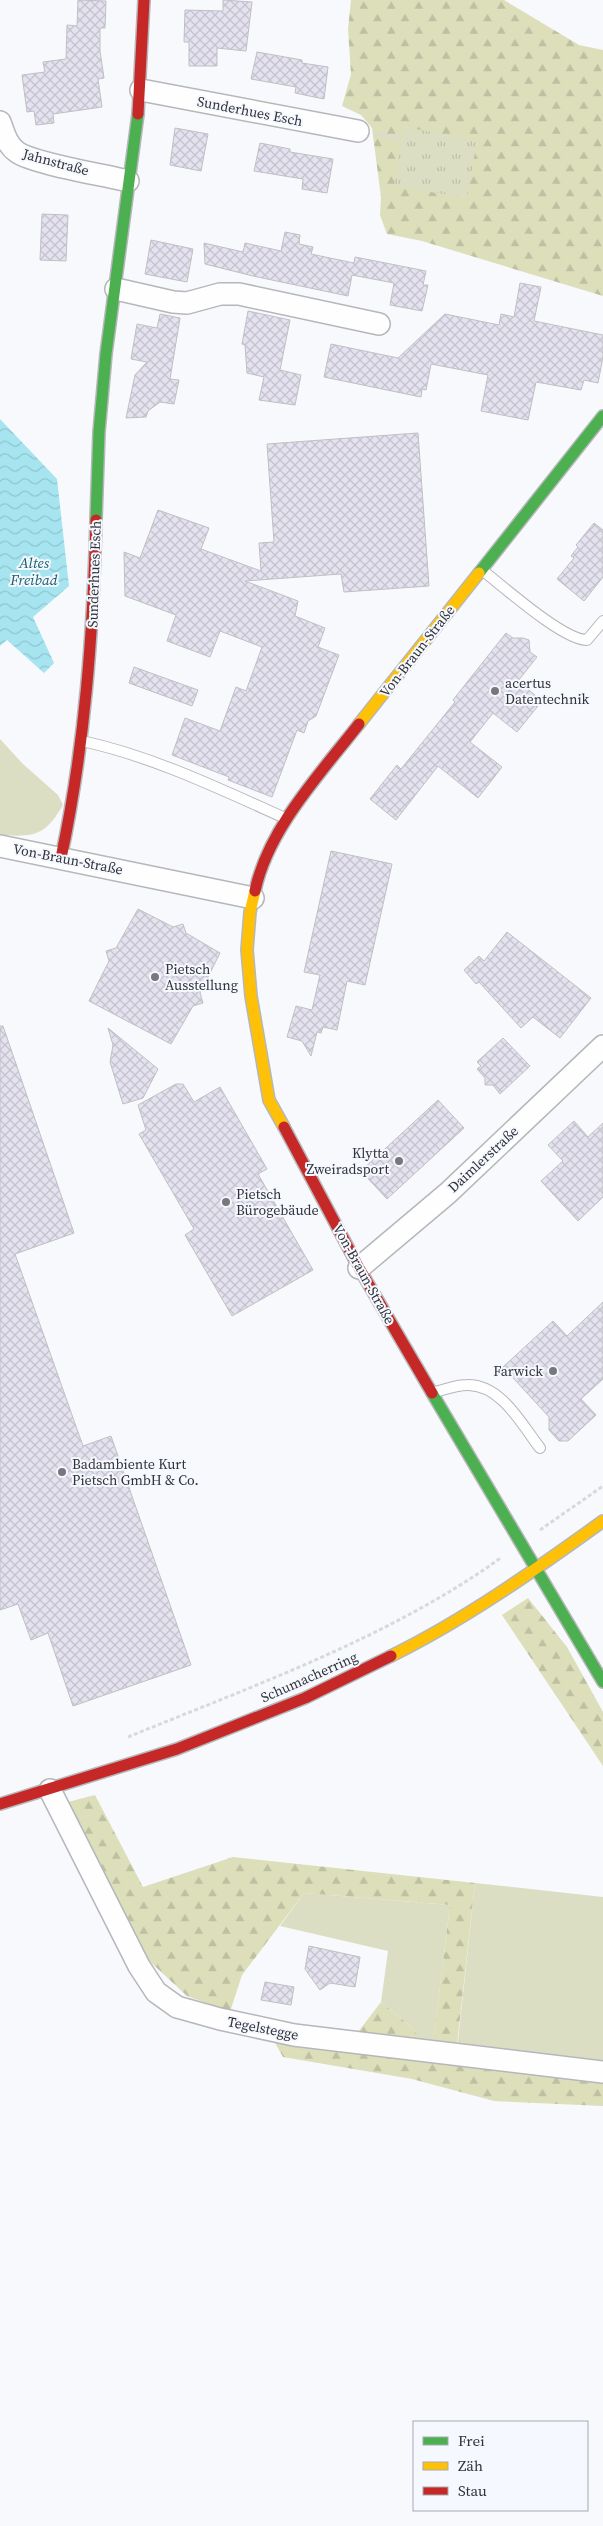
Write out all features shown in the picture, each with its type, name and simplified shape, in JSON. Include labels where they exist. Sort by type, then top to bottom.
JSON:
[{"type":"street","name":"Sunderhues Esch","points":[[61,858],[72,806],[81,741],[93,624],[101,404],[141,90],[144,0]]},
{"type":"street","name":"Sunderhues Esch","points":[[141,90],[358,131]]},
{"type":"street","name":"Jahnstraße","points":[[0,122],[6,139],[17,152],[46,162],[128,181]]},
{"type":"street","points":[[116,289],[173,302],[187,303],[220,294],[239,294],[379,324]]},
{"type":"street","name":"Von-Braun-Straße","points":[[603,416],[324,769],[287,819],[275,837],[258,876],[253,898],[247,950],[249,978],[269,1100],[359,1268],[577,1641],[603,1682]]},
{"type":"street","name":"Von-Braun-Straße","points":[[0,846],[253,898]]},
{"type":"street","name":"Daimlerstraße","points":[[359,1268],[448,1193],[603,1046]]},
{"type":"street","name":"Schumacherring","points":[[0,1804],[177,1749],[305,1698],[432,1635],[536,1569],[603,1521]]},
{"type":"street","name":"Tegelstegge","points":[[50,1790],[139,1966],[156,1992],[176,2007],[220,2019],[294,2035],[603,2072]]},
{"type":"lane","points":[[482,569],[556,626],[578,640],[587,640],[603,621]]},
{"type":"lane","points":[[81,741],[110,747],[189,777],[287,819]]},
{"type":"lane","points":[[433,1393],[467,1384],[485,1387],[499,1397],[540,1448]]},
{"type":"path","points":[[122,1740],[256,1685],[386,1627],[480,1573],[603,1486]]},
{"type":"green space","points":[[351,0],[504,0],[579,45],[603,50],[603,296],[422,241],[387,234],[380,215],[381,197],[372,128],[361,115],[342,106],[351,74],[348,29]]},
{"type":"green space","points":[[404,127],[477,140],[467,198],[394,186]]},
{"type":"green space","points":[[0,739],[23,764],[58,795],[63,805],[57,815],[44,829],[31,835],[0,835]]},
{"type":"green space","points":[[528,1598],[567,1647],[603,1712],[603,1766],[502,1615]]},
{"type":"green space","points":[[95,1795],[143,1887],[233,1857],[475,1883],[456,2054],[432,2050],[450,1905],[304,1893],[242,1975],[230,2012],[187,1996],[145,1957],[68,1802]]},
{"type":"green space","points":[[475,1883],[603,1897],[603,2068],[457,2050]]},
{"type":"green space","points":[[304,1893],[450,1905],[432,2052],[408,2024],[381,2002],[388,1951],[280,1926]]},
{"type":"green space","points":[[381,2002],[408,2024],[431,2049],[355,2036]]},
{"type":"green space","points":[[274,2041],[524,2074],[603,2082],[603,2106],[494,2101],[412,2079],[283,2057]]},
{"type":"water","name":"Altes Freibad","points":[[0,419],[57,479],[69,586],[33,617],[54,663],[44,673],[7,640],[0,646]]},
{"type":"building","points":[[78,0],[106,1],[105,28],[100,28],[100,51],[104,78],[98,79],[102,107],[53,114],[54,123],[36,125],[34,111],[27,112],[22,75],[45,72],[43,62],[66,59],[67,25],[77,26]]},
{"type":"building","points":[[223,0],[252,2],[246,51],[217,48],[217,66],[189,66],[189,42],[184,42],[185,10],[223,11]]},
{"type":"building","points":[[257,52],[328,67],[324,99],[295,93],[296,87],[251,79]]},
{"type":"building","points":[[175,128],[208,134],[201,171],[170,165]]},
{"type":"building","points":[[260,143],[290,149],[290,152],[333,159],[327,193],[302,189],[303,179],[254,171]]},
{"type":"building","points":[[42,214],[68,215],[66,261],[40,260]]},
{"type":"building","points":[[285,232],[300,235],[299,244],[313,247],[311,254],[354,263],[355,257],[426,271],[423,285],[428,285],[422,311],[390,305],[394,283],[352,275],[348,296],[205,264],[204,243],[243,252],[245,243],[281,251]]},
{"type":"building","points":[[151,240],[193,249],[187,282],[145,274]]},
{"type":"building","points":[[520,283],[541,287],[534,321],[603,335],[603,357],[598,383],[584,380],[581,390],[536,382],[528,420],[481,411],[488,375],[431,364],[426,390],[422,389],[421,397],[324,377],[331,344],[398,358],[445,314],[499,325],[501,314],[514,317]]},
{"type":"building","points":[[248,311],[290,320],[280,370],[301,375],[295,405],[259,400],[264,377],[247,373],[245,345],[242,344]]},
{"type":"building","points":[[160,314],[180,318],[170,379],[179,380],[174,404],[160,402],[148,411],[146,417],[126,418],[135,375],[147,362],[131,359],[137,324],[157,328]]},
{"type":"building","points":[[418,433],[429,586],[344,592],[341,574],[245,581],[298,601],[295,616],[325,628],[318,647],[339,655],[316,716],[308,721],[304,733],[297,730],[272,797],[228,780],[229,777],[172,755],[185,718],[220,731],[236,687],[246,691],[262,647],[220,631],[210,657],[167,641],[176,615],[125,596],[124,552],[140,558],[158,510],[209,528],[201,549],[261,571],[259,543],[274,542],[267,444]]},
{"type":"building","points":[[594,523],[603,530],[603,577],[584,601],[557,579],[574,558],[571,556],[578,547],[576,545]]},
{"type":"building","points":[[506,633],[513,638],[529,640],[530,652],[537,657],[518,681],[542,701],[517,732],[493,713],[470,742],[502,767],[478,798],[438,766],[396,820],[370,799],[397,765],[401,769],[455,702],[453,700]]},
{"type":"building","points":[[134,667],[198,690],[192,706],[129,683]]},
{"type":"building","points":[[331,851],[392,864],[365,985],[347,981],[337,1030],[323,1027],[321,1033],[317,1032],[311,1056],[302,1041],[287,1037],[296,1006],[312,1010],[320,975],[304,972]]},
{"type":"building","name":"Pietsch Ausstellung","points":[[138,909],[173,927],[183,924],[186,933],[220,953],[200,993],[203,1003],[193,1006],[171,1044],[89,1001],[109,961],[106,951],[116,948]]},
{"type":"building","points":[[507,932],[591,998],[560,1038],[533,1017],[521,1028],[479,982],[476,984],[464,970],[479,956],[484,961]]},
{"type":"building","name":"Badambiente Kurt Pietsch GmbH & Co.","points":[[0,1026],[3,1026],[74,1233],[15,1254],[83,1446],[111,1436],[191,1665],[73,1706],[48,1633],[31,1640],[18,1604],[0,1610]]},
{"type":"building","points":[[108,1028],[158,1069],[143,1098],[123,1104],[110,1062],[113,1045]]},
{"type":"building","points":[[503,1038],[530,1066],[500,1094],[493,1085],[485,1085],[485,1078],[477,1069],[481,1066],[477,1062]]},
{"type":"building","name":"Pietsch Bürogebäude","points":[[176,1084],[183,1084],[194,1102],[220,1087],[267,1169],[258,1174],[313,1270],[232,1316],[185,1235],[194,1229],[139,1134],[146,1130],[138,1105]]},
{"type":"building","name":"Klytta Zweiradsport","points":[[438,1100],[464,1128],[387,1199],[361,1171]]},
{"type":"building","points":[[574,1121],[588,1137],[603,1123],[603,1197],[578,1221],[541,1181],[563,1161],[548,1145]]},
{"type":"building","name":"Farwick","points":[[603,1302],[603,1379],[581,1399],[596,1415],[568,1441],[559,1441],[549,1430],[549,1417],[503,1367],[553,1321],[567,1336]]},
{"type":"building","points":[[309,1946],[360,1957],[355,1987],[330,1983],[320,1990],[305,1969]]},
{"type":"building","points":[[265,1982],[294,1987],[291,2005],[261,2000]]},
{"type":"traffic: fast","points":[[96,520],[99,432],[106,354],[138,114]]},
{"type":"traffic: fast","points":[[479,573],[603,416]]},
{"type":"traffic: fast","points":[[432,1393],[603,1682]]},
{"type":"traffic: slow","points":[[359,724],[479,573]]},
{"type":"traffic: slow","points":[[255,891],[250,912],[247,950],[251,996],[269,1100],[284,1127]]},
{"type":"traffic: slow","points":[[391,1656],[473,1610],[603,1521]]},
{"type":"traffic: jam","points":[[138,114],[144,0]]},
{"type":"traffic: jam","points":[[61,858],[82,732],[93,605],[96,520]]},
{"type":"traffic: jam","points":[[255,891],[271,846],[283,824],[312,782],[359,724]]},
{"type":"traffic: jam","points":[[284,1127],[359,1268],[432,1393]]},
{"type":"traffic: jam","points":[[0,1804],[177,1749],[305,1698],[391,1656]]},
{"type":"place","name":"acertus Datentechnik","points":[[495,691]]},
{"type":"place","name":"Pietsch Ausstellung","points":[[155,977]]},
{"type":"place","name":"Klytta Zweiradsport","points":[[399,1161]]},
{"type":"place","name":"Pietsch Bürogebäude","points":[[226,1202]]},
{"type":"place","name":"Farwick","points":[[553,1371]]},
{"type":"place","name":"Badambiente Kurt Pietsch GmbH & Co.","points":[[62,1472]]}]
